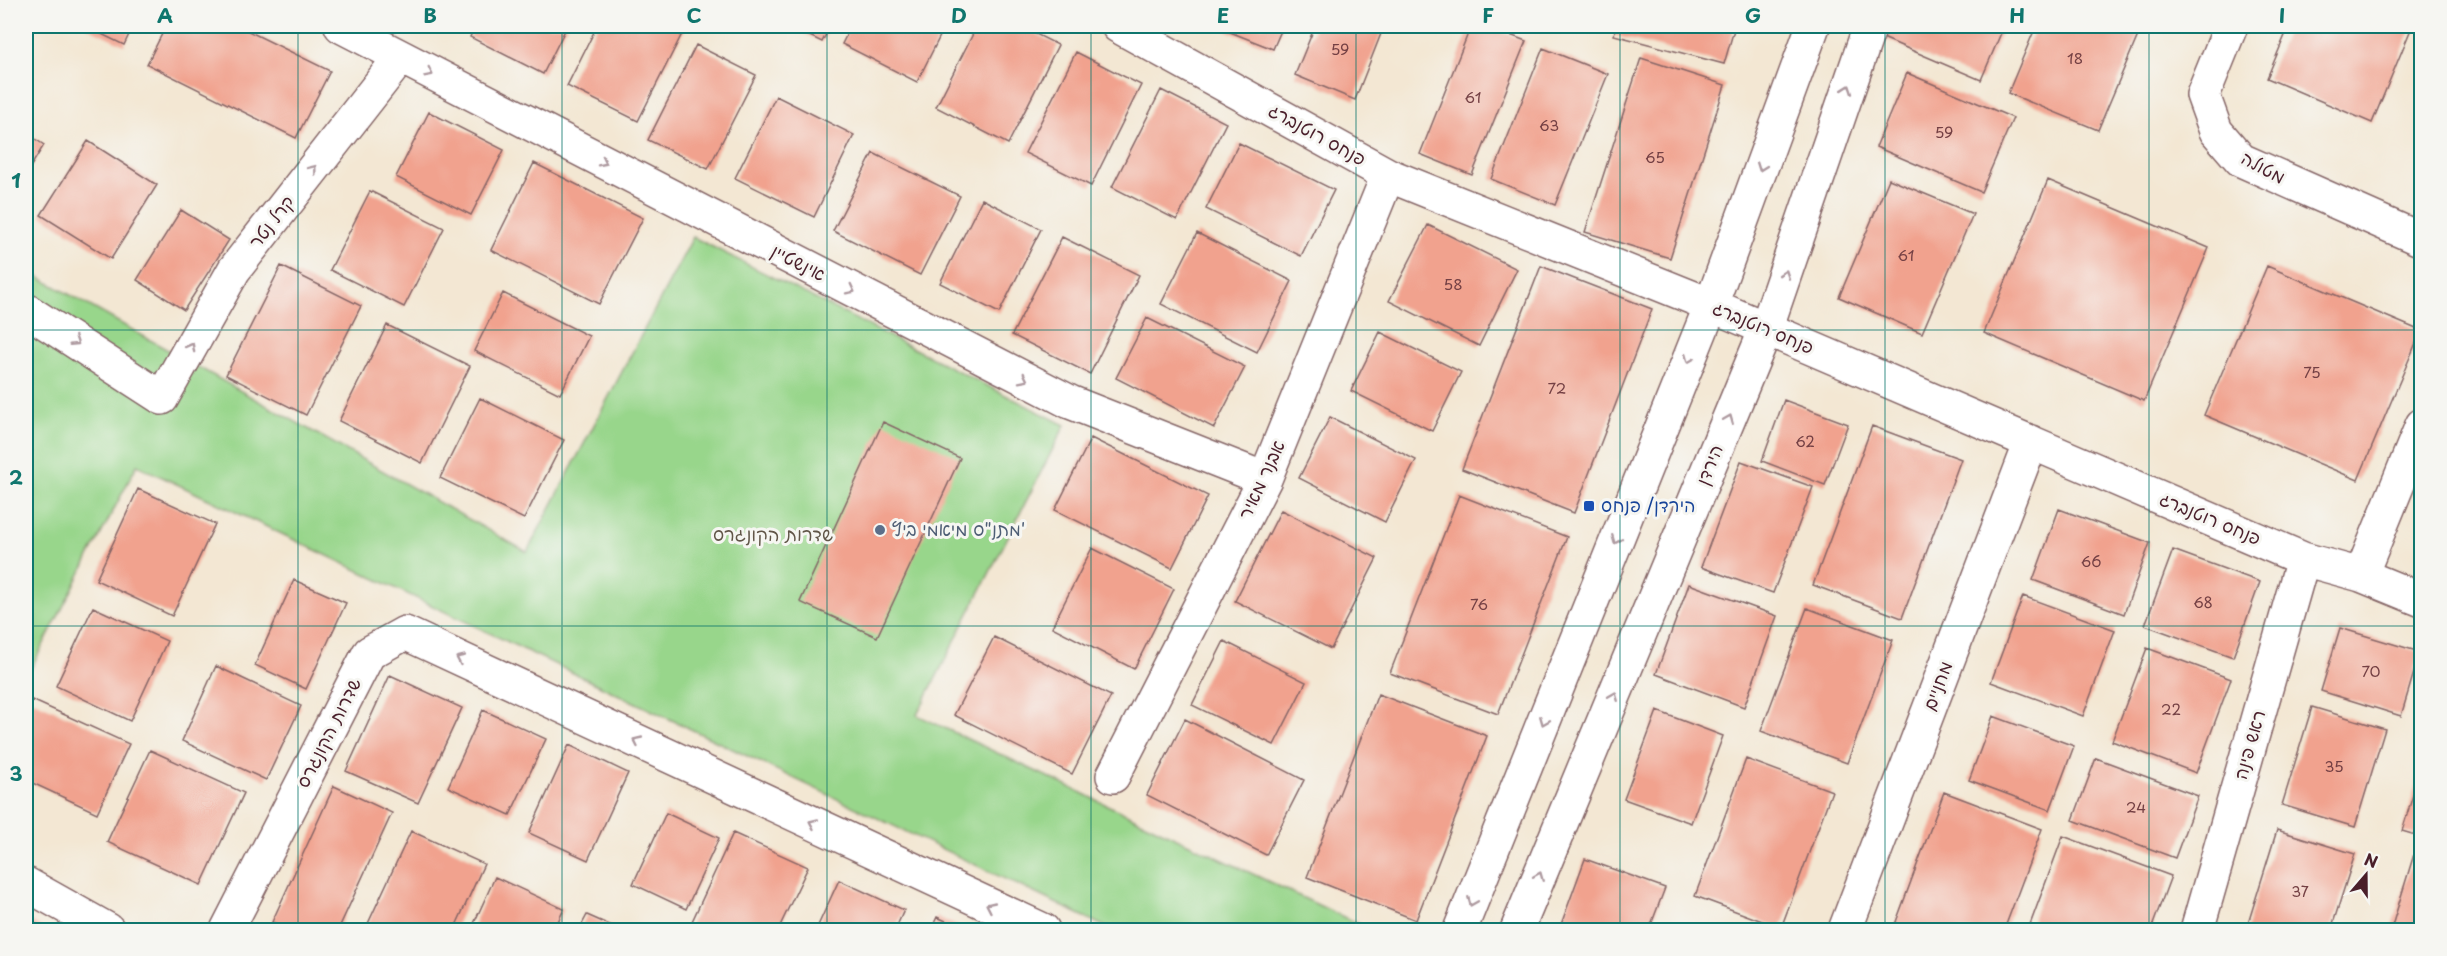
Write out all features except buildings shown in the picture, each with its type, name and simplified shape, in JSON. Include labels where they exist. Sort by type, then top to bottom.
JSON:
[{"type":"street","name":"אינשטיין","points":[[341,26],[1070,402],[1265,479]]},
{"type":"street","name":"פנחס רוטנברג","points":[[1118,26],[1388,175],[1711,305],[2303,560],[2361,575],[2421,600]]},
{"type":"street","points":[[1460,930],[1711,305],[1813,26]]},
{"type":"street","name":"הירדן","points":[[1517,930],[1766,329],[1870,26]]},
{"type":"street","name":"מטולה","points":[[2231,26],[2203,95],[2216,131],[2241,160],[2421,240]]},
{"type":"street","name":"קרל נטר","points":[[26,310],[162,398],[234,270],[400,58]]},
{"type":"street","name":"אבנר מאיר","points":[[1113,776],[1265,479],[1388,175]]},
{"type":"street","points":[[2361,575],[2421,425]]},
{"type":"street","name":"מחניים","points":[[1845,930],[2031,442]]},
{"type":"street","name":"ראש פינה","points":[[2197,930],[2303,560]]},
{"type":"street","name":"שדרות הקונגרס","points":[[227,930],[369,653],[405,633],[1043,930]]},
{"type":"street","points":[[26,884],[108,930]]},
{"type":"green space","name":"שדרות הקונגרס","points":[[693,237],[1065,425],[917,715],[1371,930],[1112,930],[137,465],[26,678],[26,476],[36,453],[26,444],[26,270],[527,552]]},
{"type":"place","name":"הירדן/ פנחס","points":[[1589,506]]},
{"type":"place","name":"מתנ\"ס מיאמי ביץ'","points":[[880,530]]}]
